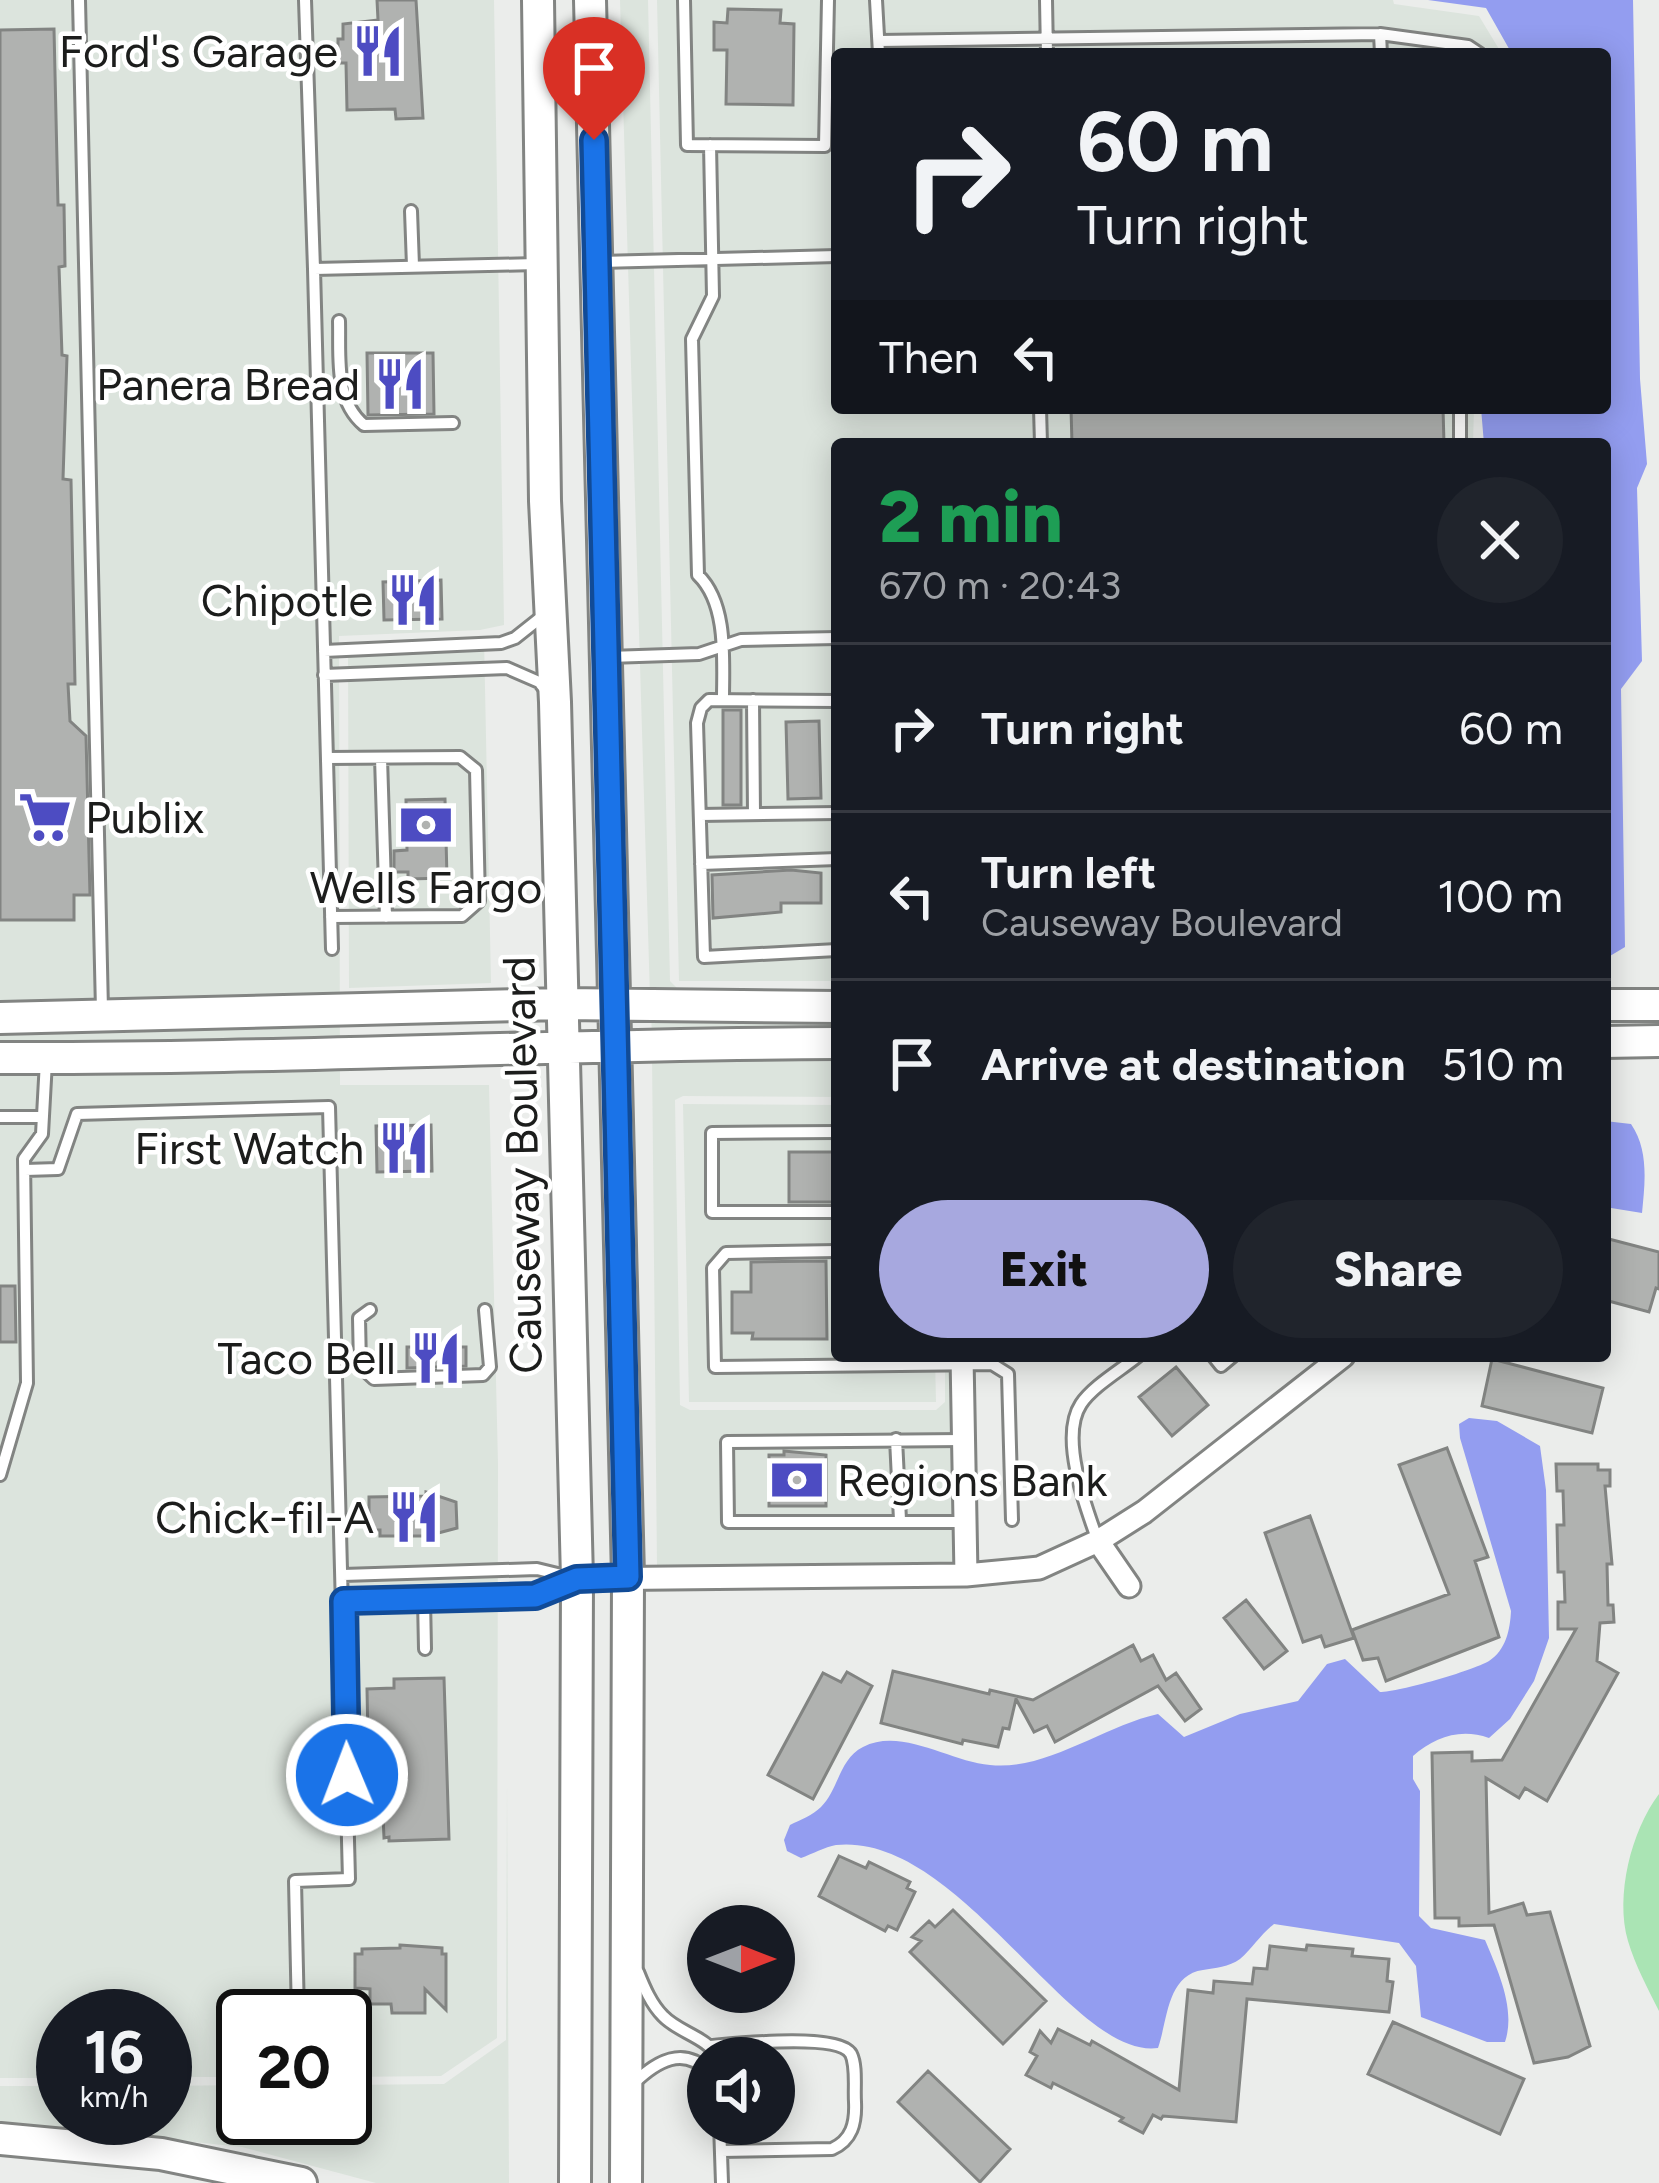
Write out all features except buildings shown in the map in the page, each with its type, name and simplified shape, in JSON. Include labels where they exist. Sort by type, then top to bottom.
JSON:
[{"type":"main road","name":"Causeway Boulevard","points":[[538,0],[577,1579],[572,2175]]},
{"type":"main road","points":[[590,0],[628,1577],[628,2173]]},
{"type":"main road","points":[[4,1020],[562,1004],[831,1007]]},
{"type":"main road","points":[[1611,1005],[1659,1005]]},
{"type":"main road","points":[[1611,1042],[1659,1041]]},
{"type":"main road","points":[[0,1058],[831,1043]]},
{"type":"main road","points":[[10,2133],[192,2158],[301,2183]]},
{"type":"street","points":[[962,1362],[966,1575]]},
{"type":"street","points":[[577,1579],[966,1575],[1039,1568],[1098,1541],[1144,1512],[1335,1362]]},
{"type":"street","points":[[1098,1541],[1130,1586]]},
{"type":"lane","points":[[79,0],[102,1016]]},
{"type":"lane","points":[[305,0],[332,949]]},
{"type":"lane","points":[[684,0],[687,145],[825,146],[831,112],[828,0]]},
{"type":"lane","points":[[876,0],[879,47],[1047,39],[1380,34],[1471,48]]},
{"type":"lane","points":[[1046,0],[1047,48]]},
{"type":"lane","points":[[1380,34],[1381,48]]},
{"type":"lane","points":[[710,145],[713,296],[692,339],[692,373],[698,575],[712,588],[723,646],[723,700]]},
{"type":"lane","points":[[411,211],[413,266]]},
{"type":"lane","points":[[598,262],[831,256]]},
{"type":"lane","points":[[314,269],[541,264]]},
{"type":"lane","points":[[339,321],[340,382],[349,412],[364,425],[454,423]]},
{"type":"lane","points":[[323,651],[501,643],[515,638],[551,609]]},
{"type":"lane","points":[[608,657],[699,654],[741,640],[831,638]]},
{"type":"lane","points":[[324,675],[507,668],[539,682],[556,702]]},
{"type":"lane","points":[[831,701],[709,700],[701,708],[698,723],[704,957],[831,950]]},
{"type":"lane","points":[[753,700],[754,814]]},
{"type":"lane","points":[[327,758],[460,757],[476,770],[479,901],[462,916],[331,916]]},
{"type":"lane","points":[[381,758],[386,916]]},
{"type":"lane","points":[[700,815],[831,813]]},
{"type":"lane","points":[[701,864],[831,859]]},
{"type":"lane","points":[[0,1475],[27,1383],[24,1159],[42,1134],[46,1058]]},
{"type":"lane","points":[[25,1170],[58,1168],[77,1114],[329,1108],[349,1879],[295,1881],[297,1989]]},
{"type":"lane","points":[[0,1118],[43,1117]]},
{"type":"lane","points":[[831,1132],[712,1132],[712,1212],[831,1212]]},
{"type":"lane","points":[[831,1251],[726,1253],[713,1268],[715,1367],[846,1362]]},
{"type":"lane","points":[[370,1310],[359,1318],[360,1366],[374,1379],[483,1376],[490,1367],[485,1310]]},
{"type":"lane","points":[[977,1362],[992,1364],[1007,1374],[1012,1520]]},
{"type":"lane","points":[[1098,1541],[1079,1489],[1073,1438],[1079,1406],[1131,1362]]},
{"type":"lane","points":[[896,1439],[900,1520]]},
{"type":"lane","points":[[964,1440],[727,1442],[728,1522],[965,1522]]},
{"type":"lane","points":[[344,1575],[537,1569],[577,1579]]},
{"type":"lane","points":[[344,1601],[535,1596],[577,1579]]},
{"type":"lane","points":[[424,1598],[425,1649]]},
{"type":"lane","points":[[627,1946],[660,2014],[696,2037]]},
{"type":"lane","points":[[721,2151],[832,2149],[843,2144],[856,2114],[853,2056],[846,2048],[795,2043]]},
{"type":"lane","points":[[627,2089],[645,2072],[674,2058],[687,2059]]},
{"type":"lane","points":[[721,2145],[722,2183]]},
{"type":"shaded area","points":[[0,0],[494,0],[504,625],[339,636],[340,1085],[489,1085],[498,1464],[497,2038],[441,2076],[372,2077],[372,1989],[216,1989],[216,2077],[192,2077],[192,1989],[36,1989],[36,2078],[0,2078]]},
{"type":"shaded area","points":[[620,0],[648,0],[670,981],[679,990],[831,989],[831,998],[650,997]]},
{"type":"shaded area","points":[[657,0],[1393,0],[1394,4],[1479,16],[1498,48],[831,48],[831,414],[1474,414],[1473,438],[831,438],[831,981],[679,981]]},
{"type":"shaded area","points":[[484,638],[491,983],[349,988],[348,643]]},
{"type":"shaded area","points":[[651,1016],[831,1017],[831,1034],[652,1034]]},
{"type":"shaded area","points":[[831,1053],[831,1097],[683,1096],[675,1100],[680,1405],[690,1410],[936,1410],[945,1402],[945,1362],[951,1362],[954,1565],[657,1567],[652,1054]]},
{"type":"shaded area","points":[[683,1104],[831,1105],[831,1362],[935,1362],[936,1402],[689,1402]]},
{"type":"shaded area","points":[[507,1782],[509,2183],[376,2183],[223,2145],[372,2145],[372,2085],[444,2084],[506,2040]]},
{"type":"shaded area","points":[[216,2085],[216,2144],[192,2142],[192,2086]]},
{"type":"shaded area","points":[[0,2086],[36,2086],[36,2126],[0,2122]]},
{"type":"green space","points":[[1659,1794],[1659,2011],[1631,1950],[1623,1904],[1633,1845]]},
{"type":"water","points":[[1428,0],[1633,0],[1640,379],[1647,464],[1637,488],[1642,661],[1621,689],[1625,947],[1611,955],[1611,438],[1484,438],[1482,414],[1611,414],[1611,48],[1509,48],[1486,8]]},
{"type":"water","points":[[1611,1122],[1631,1124],[1641,1145],[1642,1213],[1611,1208]]},
{"type":"water","points":[[1469,1418],[1497,1421],[1540,1446],[1546,1490],[1549,1638],[1534,1681],[1510,1719],[1489,1738],[1448,1736],[1413,1756],[1413,1779],[1420,1791],[1419,1916],[1431,1928],[1485,1940],[1507,2003],[1505,2042],[1487,2042],[1421,2017],[1416,1966],[1399,1943],[1274,1924],[1236,1962],[1182,1980],[1171,2000],[1158,2048],[1124,2042],[1088,2020],[969,1907],[926,1873],[882,1850],[836,1845],[801,1858],[787,1851],[784,1840],[790,1825],[821,1807],[855,1752],[878,1742],[910,1743],[975,1763],[1011,1765],[1054,1755],[1158,1714],[1184,1737],[1240,1714],[1298,1701],[1327,1664],[1345,1659],[1380,1692],[1489,1661],[1506,1639],[1511,1611],[1460,1438],[1459,1424]]},
{"type":"place","name":"Ford's Garage","points":[[378,51]]},
{"type":"place","name":"Panera Bread","points":[[400,384]]},
{"type":"place","name":"Chipotle","points":[[413,600]]},
{"type":"place","name":"Publix","points":[[45,817]]},
{"type":"place","name":"Wells Fargo","points":[[426,825]]},
{"type":"place","name":"First Watch","points":[[404,1148]]},
{"type":"place","name":"Taco Bell","points":[[436,1358]]},
{"type":"place","name":"Regions Bank","points":[[797,1480]]},
{"type":"place","name":"Chick-fil-A","points":[[414,1517]]},
{"type":"route","points":[[347,1775],[344,1601],[535,1596],[577,1579],[628,1577],[594,140]]}]
